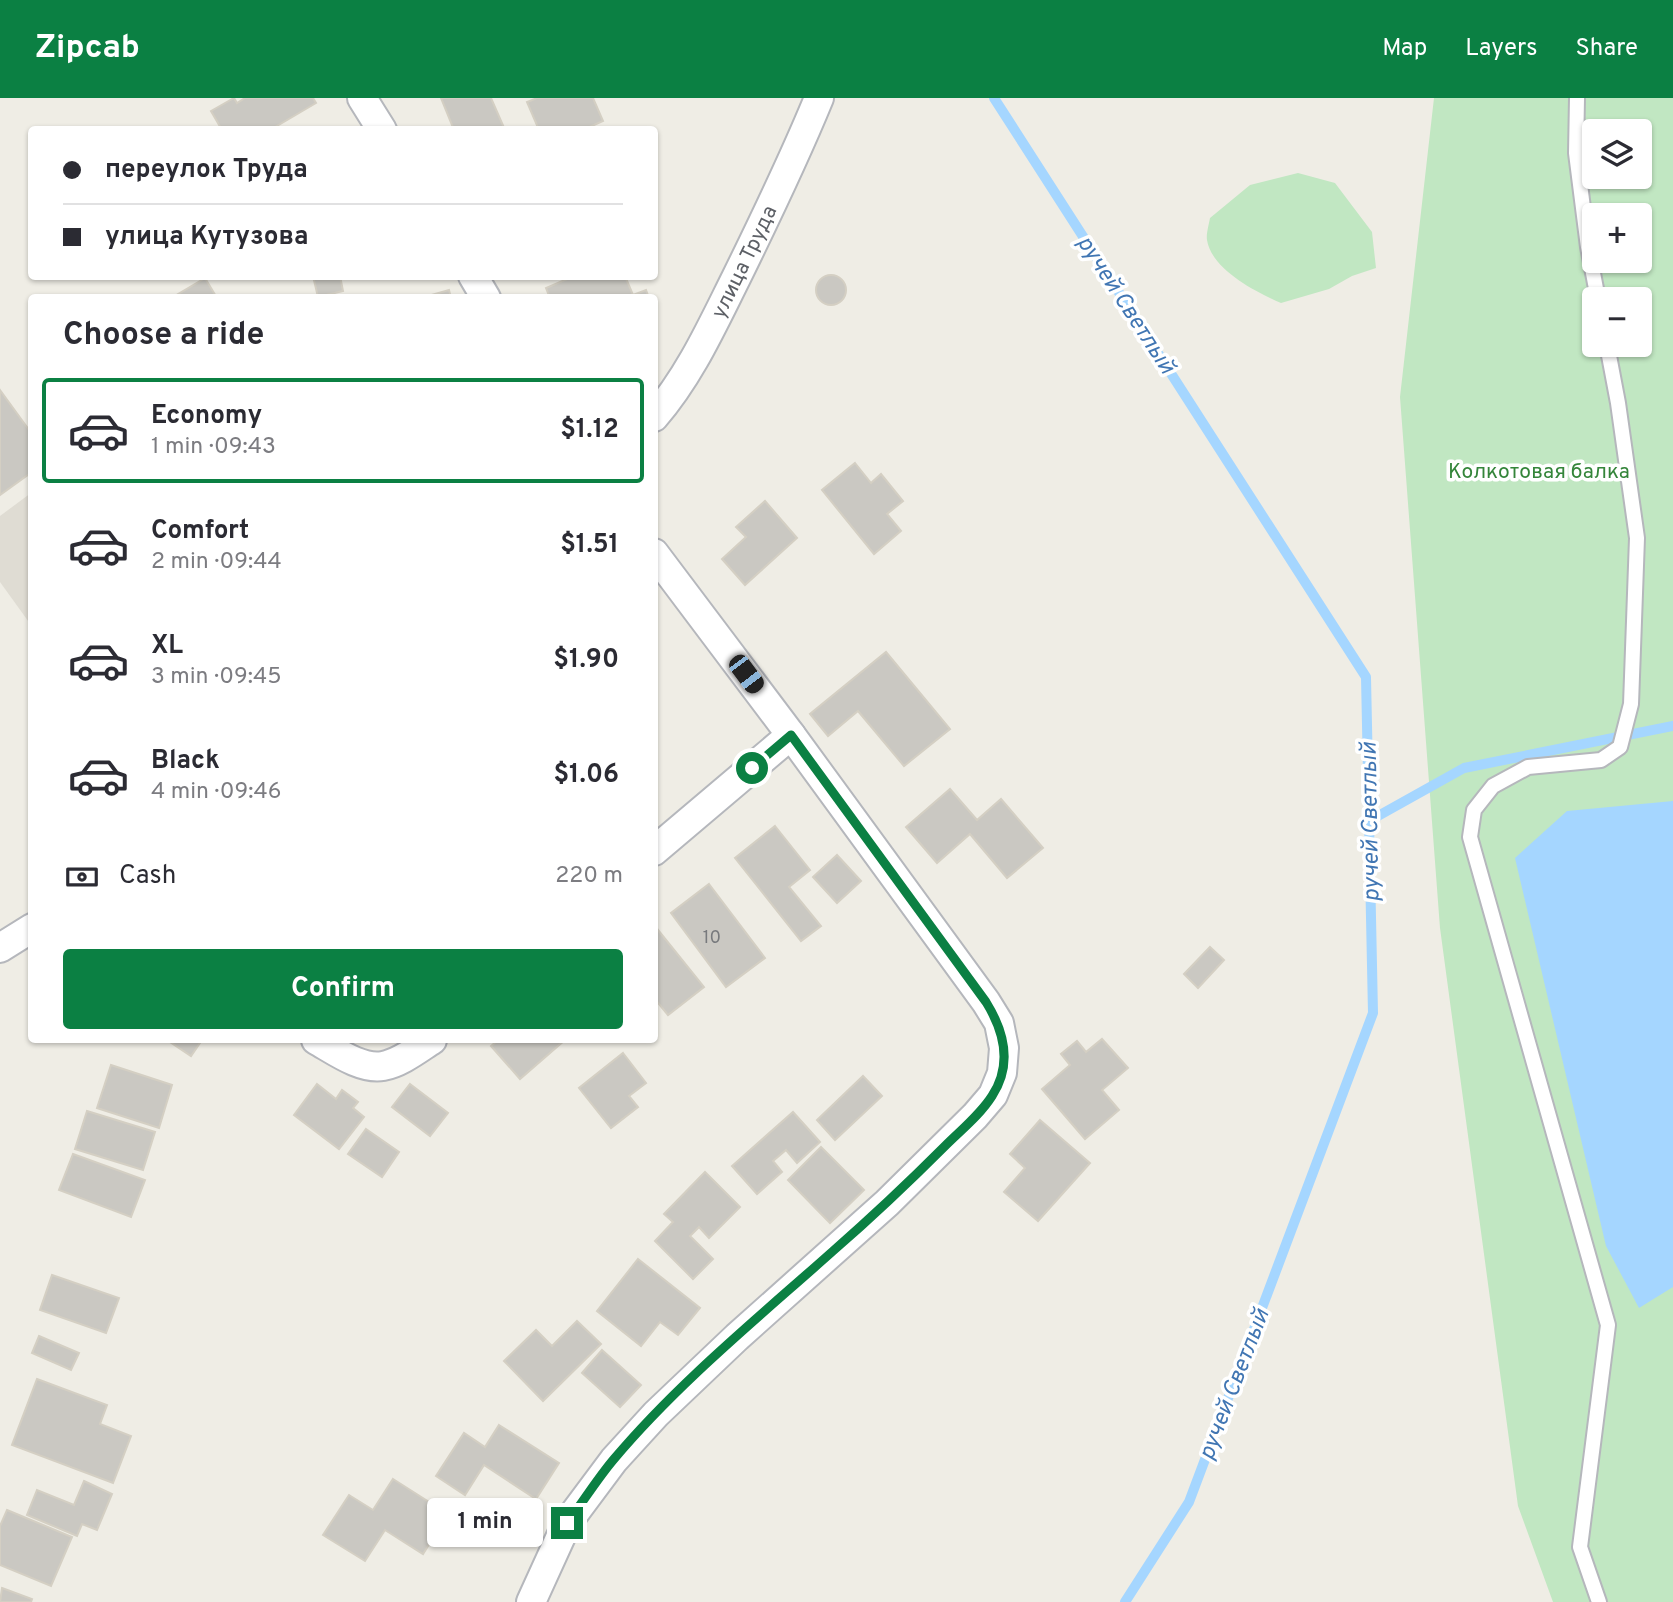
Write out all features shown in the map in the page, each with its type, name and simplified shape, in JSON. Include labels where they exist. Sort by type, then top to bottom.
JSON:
[{"type":"street","points":[[362,98],[380,126]]},
{"type":"street","name":"улица Труда","points":[[658,413],[706,339],[789,170],[820,98]]},
{"type":"street","points":[[531,1602],[567,1523],[614,1460],[656,1414],[737,1337],[887,1203],[975,1116],[993,1096],[1002,1073],[1002,1036],[999,1023],[986,1002],[658,558]]},
{"type":"street","points":[[658,848],[791,735]]},
{"type":"street","points":[[0,948],[28,930]]},
{"type":"street","points":[[321,1043],[354,1062],[382,1067],[427,1043]]},
{"type":"lane","points":[[1577,98],[1576,153],[1596,287]]},
{"type":"lane","points":[[1599,1602],[1580,1547],[1608,1325],[1470,837],[1474,810],[1493,786],[1528,767],[1601,760],[1620,747],[1632,704],[1637,538],[1609,357]]},
{"type":"shaded area","points":[[28,495],[28,621],[0,582],[0,516]]},
{"type":"green space","name":"Колкотовая балка","points":[[1434,98],[1673,98],[1673,1602],[1553,1602],[1518,1506],[1440,928],[1400,397]]},
{"type":"green space","points":[[1298,173],[1335,183],[1372,232],[1376,268],[1352,276],[1329,289],[1281,303],[1236,279],[1226,270],[1211,251],[1207,232],[1210,218],[1250,185]]},
{"type":"water","points":[[1673,801],[1673,1287],[1639,1308],[1606,1246],[1515,858],[1567,811]]},
{"type":"building","points":[[234,98],[237,103],[245,98],[313,98],[316,103],[277,126],[220,126],[211,111]]},
{"type":"building","points":[[441,98],[491,98],[503,126],[452,126]]},
{"type":"building","points":[[537,98],[593,98],[603,121],[592,126],[537,126],[527,102]]},
{"type":"building","points":[[831,275],[837,276],[845,284],[845,296],[837,304],[831,305],[825,304],[817,296],[816,290],[817,284],[825,276]]},
{"type":"building","points":[[206,280],[215,294],[178,294]]},
{"type":"building","points":[[314,280],[341,280],[343,291],[317,294]]},
{"type":"building","points":[[565,280],[627,280],[633,294],[548,294],[546,288]]},
{"type":"building","points":[[0,390],[28,428],[28,475],[0,495]]},
{"type":"building","points":[[855,463],[871,483],[881,474],[903,501],[887,514],[901,531],[874,554],[822,490]]},
{"type":"building","points":[[765,501],[797,538],[745,585],[722,559],[746,537],[736,527]]},
{"type":"building","points":[[886,652],[950,729],[904,766],[858,711],[828,736],[810,714]]},
{"type":"building","points":[[950,789],[977,820],[1001,799],[1043,848],[1007,878],[970,834],[937,863],[906,827]]},
{"type":"building","points":[[775,826],[810,870],[789,887],[821,926],[801,941],[735,858]]},
{"type":"building","points":[[837,855],[861,881],[837,903],[813,877]]},
{"type":"building","points":[[709,884],[765,958],[726,987],[671,913]]},
{"type":"building","points":[[658,930],[704,987],[668,1015],[658,1003]]},
{"type":"building","points":[[1210,947],[1224,960],[1198,988],[1184,974]]},
{"type":"building","points":[[1102,1039],[1128,1068],[1102,1090],[1119,1110],[1085,1139],[1042,1089],[1070,1065],[1061,1054],[1077,1041],[1086,1052]]},
{"type":"building","points":[[172,1043],[200,1043],[191,1056]]},
{"type":"building","points":[[494,1043],[562,1043],[520,1079],[491,1046]]},
{"type":"building","points":[[623,1053],[646,1083],[629,1096],[638,1107],[611,1128],[579,1088]]},
{"type":"building","points":[[111,1065],[172,1085],[159,1128],[97,1108]]},
{"type":"building","points":[[863,1076],[882,1096],[835,1140],[817,1120]]},
{"type":"building","points":[[317,1084],[336,1099],[342,1090],[358,1102],[353,1108],[364,1117],[339,1149],[294,1115]]},
{"type":"building","points":[[410,1084],[448,1113],[430,1136],[392,1107]]},
{"type":"building","points":[[87,1111],[155,1132],[143,1170],[75,1149]]},
{"type":"building","points":[[793,1112],[820,1142],[797,1163],[786,1150],[773,1161],[782,1172],[757,1194],[732,1166]]},
{"type":"building","points":[[1040,1120],[1090,1163],[1038,1221],[1004,1192],[1025,1168],[1010,1154]]},
{"type":"building","points":[[366,1129],[399,1152],[382,1177],[348,1154]]},
{"type":"building","points":[[821,1147],[864,1190],[830,1223],[788,1180]]},
{"type":"building","points":[[73,1154],[145,1180],[131,1217],[59,1190]]},
{"type":"building","points":[[705,1172],[740,1207],[709,1238],[699,1227],[690,1236],[713,1259],[693,1279],[655,1241],[673,1222],[664,1214]]},
{"type":"building","points":[[638,1259],[700,1308],[678,1335],[660,1322],[641,1346],[597,1311]]},
{"type":"building","points":[[52,1275],[119,1298],[106,1333],[40,1310]]},
{"type":"building","points":[[577,1321],[601,1344],[543,1401],[504,1361],[536,1330],[552,1346]]},
{"type":"building","points":[[39,1336],[79,1353],[71,1370],[32,1353]]},
{"type":"building","points":[[602,1350],[641,1385],[620,1407],[582,1373]]},
{"type":"building","points":[[37,1379],[107,1405],[100,1424],[131,1436],[113,1483],[12,1445]]},
{"type":"building","points":[[499,1425],[559,1463],[536,1499],[484,1465],[465,1495],[436,1476],[464,1433],[485,1447]]},
{"type":"building","points":[[393,1479],[448,1514],[423,1554],[385,1530],[365,1561],[323,1535],[349,1495],[373,1510]]},
{"type":"building","points":[[84,1481],[112,1494],[97,1530],[82,1524],[77,1536],[27,1515],[37,1490],[74,1505]]},
{"type":"building","points":[[7,1510],[72,1537],[51,1586],[0,1565],[0,1526]]},
{"type":"building","points":[[2,1588],[32,1599],[31,1602],[0,1602]]},
{"type":"waterway","name":"ручей Светлый","points":[[994,98],[1366,677],[1373,1013],[1189,1502],[1125,1602]]},
{"type":"waterway","points":[[1369,821],[1464,768],[1673,726]]},
{"type":"route","points":[[567,1523],[614,1460],[656,1414],[737,1337],[887,1203],[993,1096],[1002,1073],[1004,1048],[999,1023],[986,1002],[791,735],[752,768]]}]
